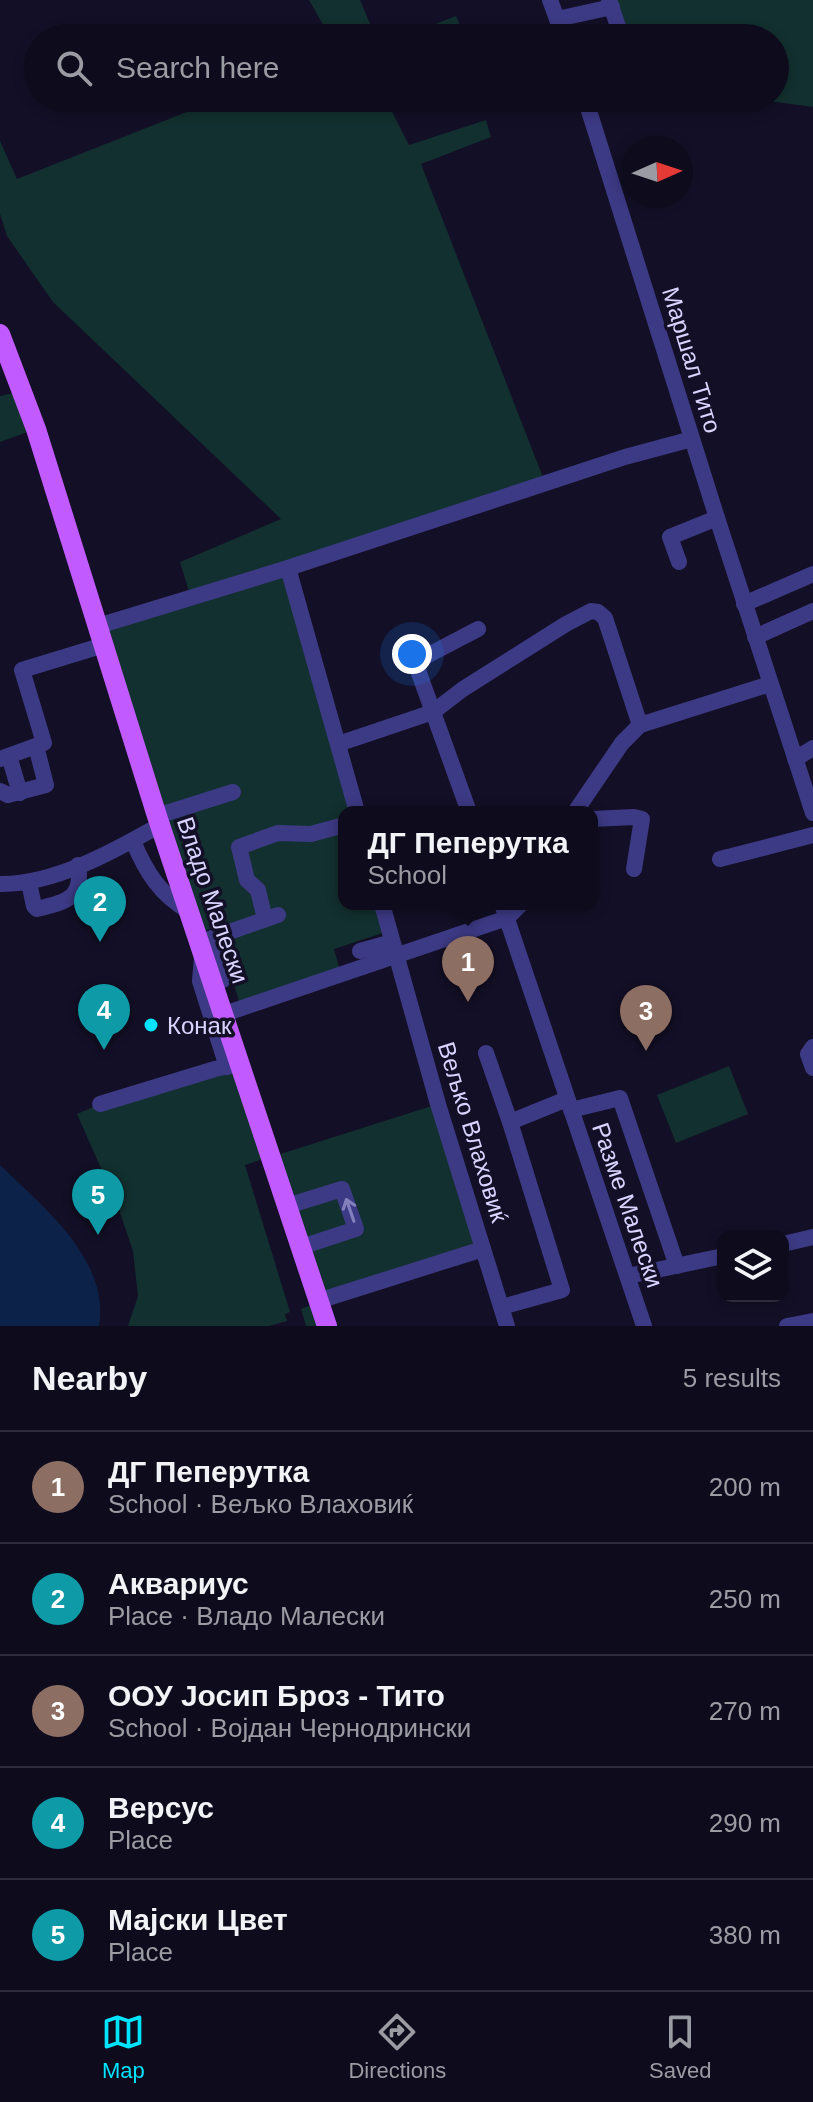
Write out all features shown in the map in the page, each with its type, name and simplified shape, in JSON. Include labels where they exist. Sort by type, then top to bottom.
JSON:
[{"type":"main road","name":"Владо Малески","points":[[0,334],[36,429],[159,820],[224,1014],[233,1065],[287,1206],[327,1326]]},
{"type":"street","points":[[550,0],[559,24]]},
{"type":"street","points":[[557,19],[610,4],[617,24]]},
{"type":"street","name":"Маршал Тито","points":[[589,112],[744,604],[812,805]]},
{"type":"street","points":[[20,793],[4,758],[44,743],[22,670],[101,636],[288,568],[625,457],[692,439]]},
{"type":"street","points":[[679,562],[670,537],[717,518]]},
{"type":"street","points":[[288,568],[355,806]]},
{"type":"street","points":[[744,604],[813,574]]},
{"type":"street","points":[[338,744],[433,712],[463,689],[591,611],[605,618],[640,725]]},
{"type":"street","points":[[755,637],[813,611]]},
{"type":"street","points":[[467,806],[415,662],[478,629]]},
{"type":"street","points":[[579,806],[622,743],[640,725],[770,684]]},
{"type":"street","points":[[0,791],[8,795],[46,785],[36,746]]},
{"type":"street","points":[[795,759],[813,748]]},
{"type":"street","points":[[0,884],[29,883],[78,865],[133,841],[159,820],[233,792]]},
{"type":"street","points":[[598,819],[642,819],[634,869]]},
{"type":"street","points":[[214,983],[223,980],[209,939],[271,913],[258,890],[247,880],[239,847],[278,833],[311,834],[338,827]]},
{"type":"street","points":[[720,859],[813,835]]},
{"type":"street","points":[[133,841],[156,885],[172,902],[190,912]]},
{"type":"street","points":[[29,883],[34,906],[37,909],[46,907],[65,900],[78,890],[81,882],[78,865]]},
{"type":"street","name":"Вељко Влаховиќ","points":[[384,910],[507,1326]]},
{"type":"street","points":[[224,1014],[504,911]]},
{"type":"street","name":"Разме Малески","points":[[504,911],[644,1326]]},
{"type":"street","points":[[360,951],[394,949]]},
{"type":"street","points":[[100,1104],[233,1065],[200,981],[203,952]]},
{"type":"street","points":[[813,1047],[808,1054],[813,1068]]},
{"type":"street","points":[[486,1053],[562,1290],[502,1307]]},
{"type":"street","points":[[569,1105],[620,1098],[677,1266]]},
{"type":"street","name":"Разме Малески","points":[[510,1122],[569,1105]]},
{"type":"street","points":[[287,1206],[342,1189],[356,1229],[301,1247]]},
{"type":"street","points":[[789,1243],[813,1237]]},
{"type":"street","points":[[318,1301],[483,1249]]},
{"type":"street","points":[[628,1276],[717,1257]]},
{"type":"street","points":[[787,1326],[813,1321]]},
{"type":"green space","points":[[309,0],[360,0],[370,24],[323,24]]},
{"type":"green space","points":[[609,0],[813,0],[813,107],[789,104],[789,24],[617,24]]},
{"type":"green space","points":[[456,16],[460,24],[436,24]]},
{"type":"green space","points":[[187,112],[392,112],[409,145],[486,120],[491,137],[421,164],[546,485],[289,568],[355,806],[338,806],[338,910],[384,910],[389,931],[334,949],[341,974],[241,1008],[217,927],[197,933],[98,626],[191,598],[180,562],[281,519],[53,302],[7,236],[0,214],[0,141],[17,179]]},
{"type":"green space","points":[[23,391],[36,429],[0,442],[0,396]]},
{"type":"green space","points":[[239,1064],[271,1157],[438,1104],[483,1249],[319,1301],[327,1326],[306,1326],[301,1309],[318,1302],[270,1157],[245,1165],[290,1312],[285,1314],[287,1321],[269,1326],[128,1326],[138,1296],[133,1251],[118,1207],[77,1114],[100,1104]]},
{"type":"green space","points":[[729,1066],[748,1114],[676,1143],[657,1095]]},
{"type":"water","points":[[0,1165],[53,1216],[84,1256],[100,1302],[99,1326],[0,1326]]},
{"type":"place","name":"Аквариус","points":[[100,942]]},
{"type":"place","name":"ДГ Пеперутка","points":[[468,1002]]},
{"type":"place","name":"Конак","points":[[151,1025]]},
{"type":"place","name":"Версус","points":[[104,1050]]},
{"type":"place","name":"ООУ Јосип Броз - Тито","points":[[646,1051]]},
{"type":"place","name":"Мајски Цвет","points":[[98,1235]]}]
